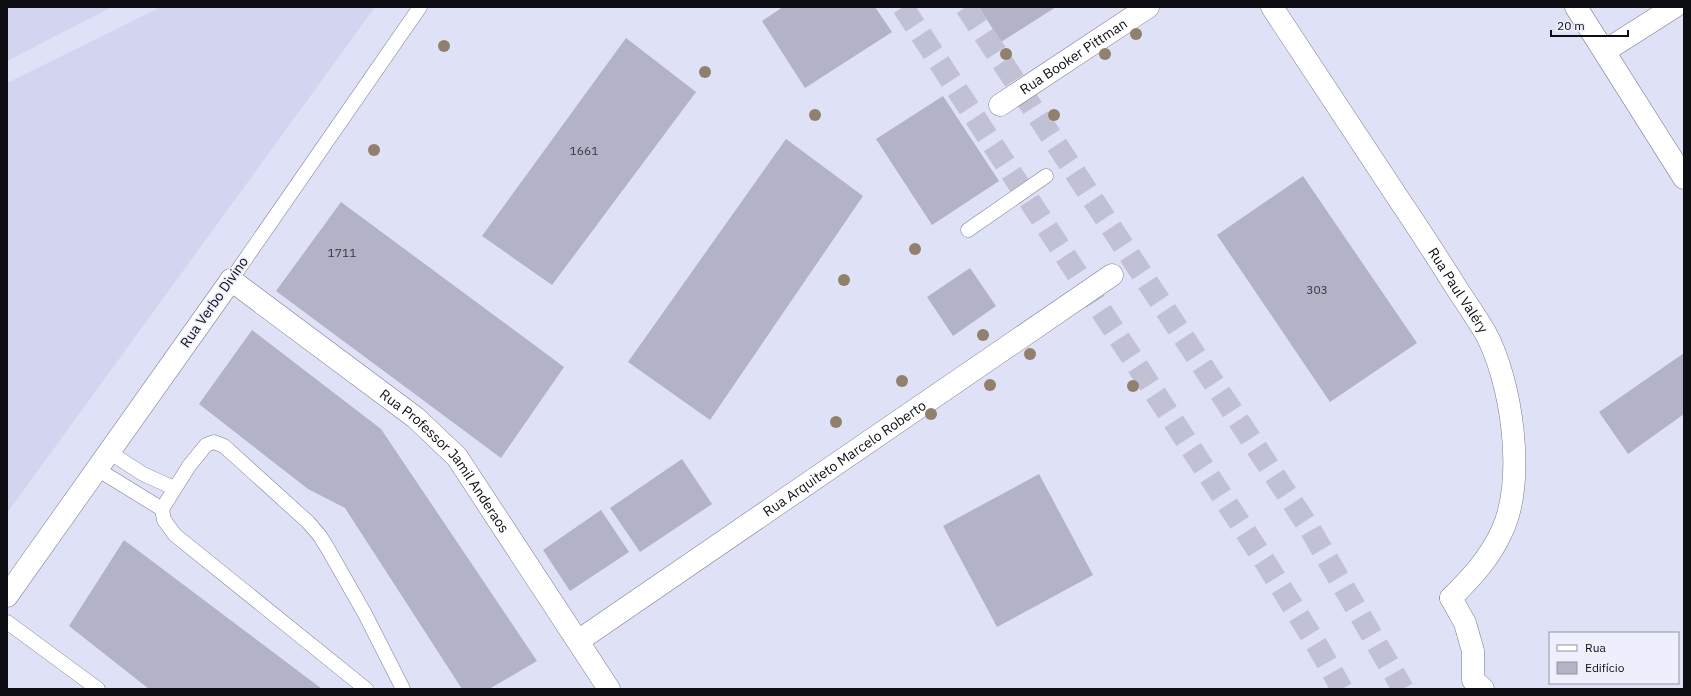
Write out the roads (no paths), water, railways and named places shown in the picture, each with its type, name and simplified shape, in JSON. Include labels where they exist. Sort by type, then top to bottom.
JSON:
[{"type":"street","name":"Rua Booker Pittman","points":[[1000,105],[1148,7]]},
{"type":"street","name":"Rua Paul Valéry","points":[[1272,7],[1430,245],[1485,333],[1497,359],[1505,388],[1512,432],[1514,464],[1512,499],[1503,530],[1488,558],[1451,598],[1465,623],[1473,651],[1478,685]]},
{"type":"street","points":[[1576,7],[1684,178]]},
{"type":"street","points":[[1605,51],[1674,7]]},
{"type":"street","name":"Rua Arquiteto Marcelo Roberto","points":[[578,641],[1112,275]]},
{"type":"street","name":"Rua Verbo Divino","points":[[7,596],[230,280]]},
{"type":"street","name":"Rua Professor Jamil Anderaos","points":[[230,280],[416,418],[457,457],[609,689]]},
{"type":"lane","name":"Rua Verbo Divino","points":[[230,280],[420,7]]},
{"type":"lane","points":[[968,230],[1046,176]]},
{"type":"lane","points":[[162,509],[174,488],[206,445],[214,442],[224,446],[308,522],[320,536],[366,614],[403,689]]},
{"type":"lane","points":[[103,460],[143,474],[174,488]]},
{"type":"lane","points":[[103,460],[162,509],[164,520],[175,535],[366,689]]},
{"type":"lane","points":[[7,622],[98,689]]},
{"type":"tunnel","points":[[903,7],[1264,560],[1342,689]]},
{"type":"tunnel","points":[[966,7],[1310,529],[1403,689]]}]
